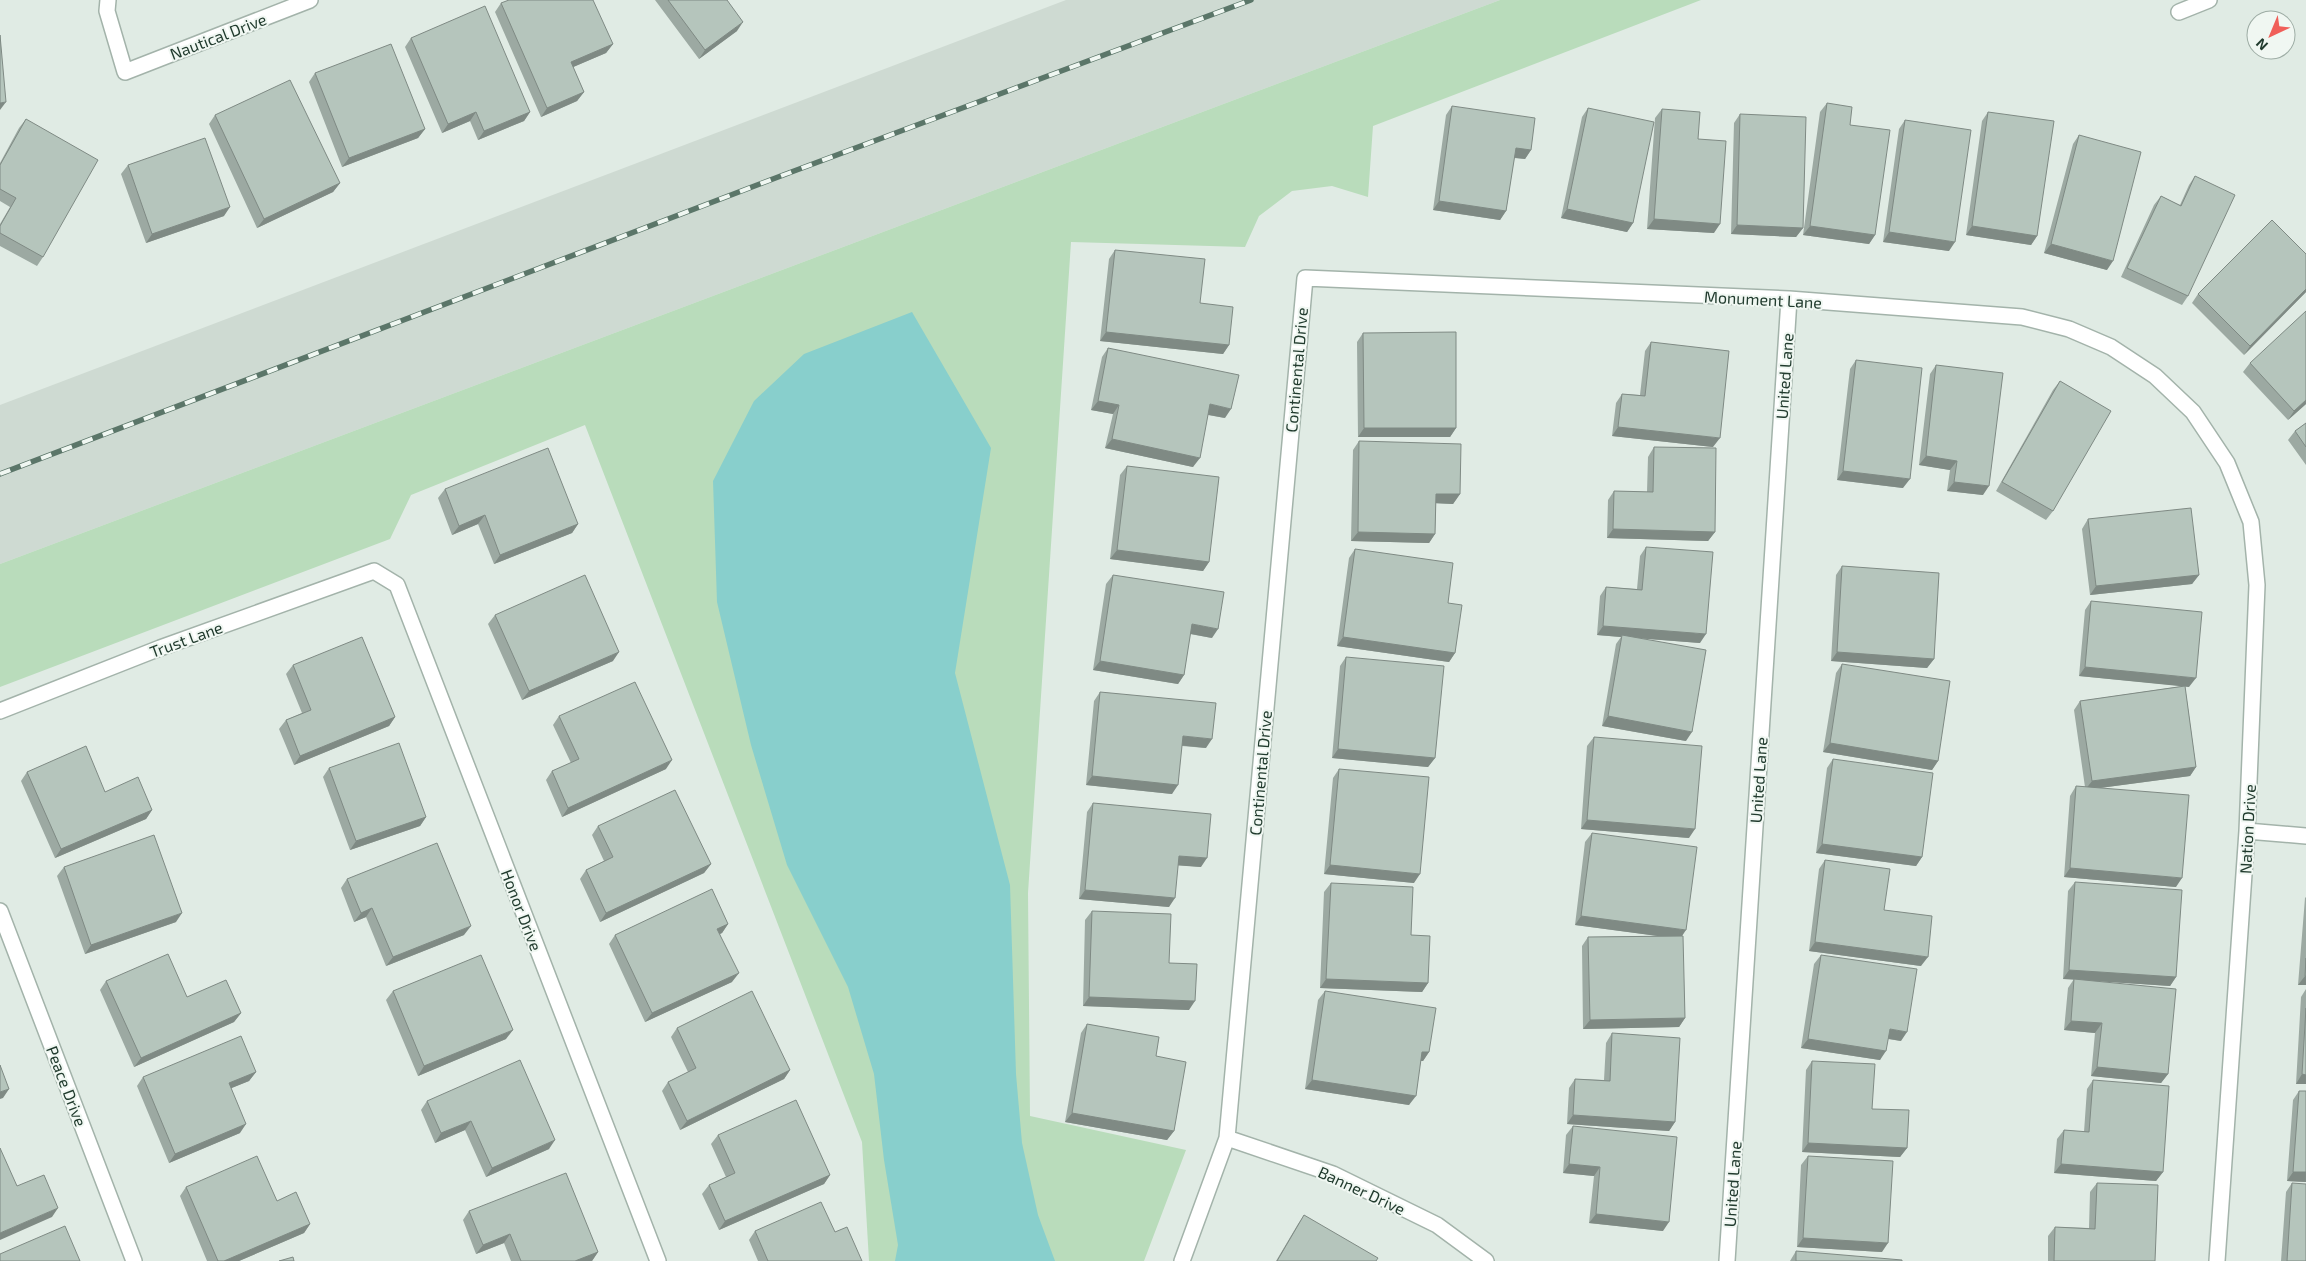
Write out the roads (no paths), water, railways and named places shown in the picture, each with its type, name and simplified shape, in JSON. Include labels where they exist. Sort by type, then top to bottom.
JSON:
[{"type":"street","name":"Nautical Drive","points":[[108,0],[107,11],[125,72],[310,0]]},
{"type":"street","points":[[2179,12],[2209,0]]},
{"type":"street","name":"Monument Lane","points":[[1304,278],[1789,299],[2022,317],[2069,329],[2111,347],[2155,376],[2193,412]]},
{"type":"street","name":"Continental Drive","points":[[1182,1261],[1227,1138],[1304,278]]},
{"type":"street","name":"United Lane","points":[[1727,1261],[1789,299]]},
{"type":"street","name":"Nation Drive","points":[[2193,412],[2227,463],[2250,522],[2257,585],[2247,831],[2217,1261]]},
{"type":"street","name":"Trust Lane","points":[[0,711],[160,648],[374,571]]},
{"type":"street","name":"Honor Drive","points":[[374,571],[397,585],[658,1261]]},
{"type":"street","points":[[2247,831],[2306,836]]},
{"type":"street","name":"Peace Drive","points":[[0,911],[134,1261]]},
{"type":"street","name":"Banner Drive","points":[[1227,1138],[1333,1174],[1437,1225],[1486,1261]]},
{"type":"water","points":[[912,312],[991,448],[955,673],[1010,885],[1016,1074],[1022,1143],[1038,1215],[1055,1261],[895,1261],[898,1245],[884,1160],[874,1074],[848,987],[787,865],[751,745],[717,602],[713,481],[754,401],[804,354]]},
{"type":"railway","points":[[0,474],[786,174],[1251,0]]}]
